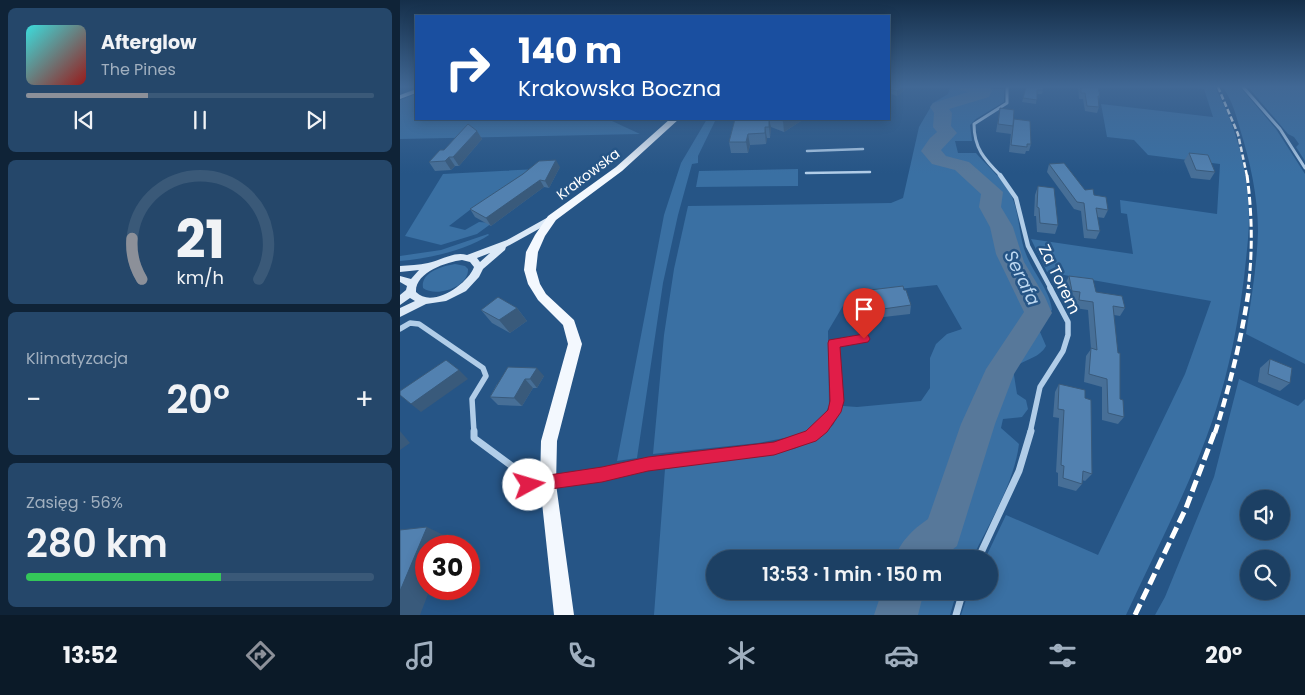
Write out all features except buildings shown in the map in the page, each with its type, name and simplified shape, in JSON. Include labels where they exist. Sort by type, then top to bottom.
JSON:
[{"type":"main road","name":"Krakowska","points":[[433,265],[452,258],[469,258],[510,242],[552,218],[619,169],[674,120]]},
{"type":"main road","points":[[552,218],[534,247],[530,270],[534,284],[542,297],[568,323],[575,344],[549,441],[548,484],[564,615]]},
{"type":"main road","name":"Krakowska","points":[[425,300],[438,299],[458,292],[474,280],[479,267],[510,242]]},
{"type":"main road","points":[[469,258],[476,262],[479,267]]},
{"type":"main road","points":[[400,269],[433,265]]},
{"type":"main road","points":[[400,301],[411,288],[417,276],[433,265]]},
{"type":"main road","points":[[400,279],[411,288],[415,297],[425,300]]},
{"type":"main road","points":[[400,313],[425,300]]},
{"type":"street","name":"Za Torem","points":[[982,550],[1019,471],[1031,430],[1040,387],[1063,350],[1068,335],[1068,322],[1063,310],[1027,244],[1016,198],[1009,186],[979,154],[974,142],[974,124],[987,116]]},
{"type":"street","points":[[1268,116],[1280,129],[1305,168]]},
{"type":"street","points":[[400,330],[410,323],[419,324],[483,368],[486,376],[472,399],[474,438],[516,469],[529,485],[548,484],[648,464],[774,449],[811,436],[822,427],[834,412],[837,401],[834,343],[864,339]]},
{"type":"street","points":[[956,615],[960,600]]},
{"type":"lane","points":[[807,151],[864,149]]},
{"type":"lane","points":[[806,173],[870,172]]},
{"type":"shaded area","points":[[400,116],[415,116],[415,120],[615,120],[612,121],[640,134],[400,139]]},
{"type":"shaded area","points":[[926,116],[981,116],[970,125],[972,141],[955,141],[958,153],[976,153],[998,176],[1009,191],[1013,198],[1026,254],[1048,295],[1052,310],[1037,325],[1046,346],[1039,354],[1013,369],[1017,394],[1026,400],[1028,409],[1022,417],[1003,419],[1001,428],[1019,444],[1012,474],[1000,503],[976,550],[706,550],[706,600],[954,600],[950,615],[654,615],[665,469],[794,449],[816,439],[833,425],[843,406],[857,407],[921,401],[930,388],[930,358],[936,344],[947,334],[962,329],[937,285],[850,294],[828,331],[829,405],[823,420],[806,434],[758,443],[653,454],[664,335],[674,269],[688,206],[891,203],[903,198],[919,127]]},
{"type":"shaded area","points":[[1103,116],[1228,116],[1240,150],[1247,183],[1249,217],[1244,278],[1232,350],[1212,422],[1190,478],[1126,615],[961,615],[966,600],[998,600],[998,550],[989,550],[1006,515],[1098,555],[1185,374],[1211,301],[1047,272],[1031,239],[1133,254],[1127,214],[1121,213],[1120,200],[1217,214],[1220,164],[1148,155],[1134,140],[1107,137]]},
{"type":"shaded area","points":[[1236,116],[1265,116],[1276,129],[1305,174],[1305,364],[1246,334],[1254,283],[1258,231],[1253,179]]},
{"type":"shaded area","points":[[1272,116],[1305,116],[1305,161],[1296,147],[1299,144],[1294,137],[1288,134]]},
{"type":"shaded area","points":[[706,120],[716,120],[698,156],[698,163],[692,164],[678,215],[663,283],[637,458],[617,461],[664,215],[681,163]]},
{"type":"shaded area","points":[[537,169],[475,206],[449,226],[465,230],[479,222],[492,223],[477,234],[441,245],[405,236],[443,174]]},
{"type":"shaded area","points":[[798,169],[798,186],[696,187],[699,171]]},
{"type":"shaded area","points":[[488,234],[480,240],[458,249],[434,256],[400,261],[400,256],[441,250]]},
{"type":"shaded area","points":[[455,264],[465,266],[468,269],[467,275],[458,286],[436,292],[423,288],[425,278],[433,271]]},
{"type":"shaded area","points":[[1239,379],[1298,406],[1305,399],[1305,615],[1155,615],[1165,597],[1214,477]]},
{"type":"waterway","name":"Serafa","points":[[921,550],[928,542],[943,532],[978,424],[1001,369],[1038,313],[1032,297],[1011,262],[1002,227],[990,207],[992,192],[962,166],[939,160],[931,151],[937,142],[948,133],[942,127],[943,116]]},
{"type":"waterway","name":"Serafa","points":[[896,615],[900,600]]},
{"type":"railway","points":[[1230,116],[1238,134],[1247,176]]},
{"type":"railway","points":[[1247,175],[1251,232],[1248,289]]},
{"type":"railway","points":[[1215,433],[1235,361],[1249,288]]},
{"type":"railway","points":[[1135,615],[1186,508],[1215,431]]},
{"type":"route","points":[[529,485],[548,484],[648,464],[774,449],[811,436],[822,427],[834,412],[837,401],[838,385],[834,343],[864,339]]}]
